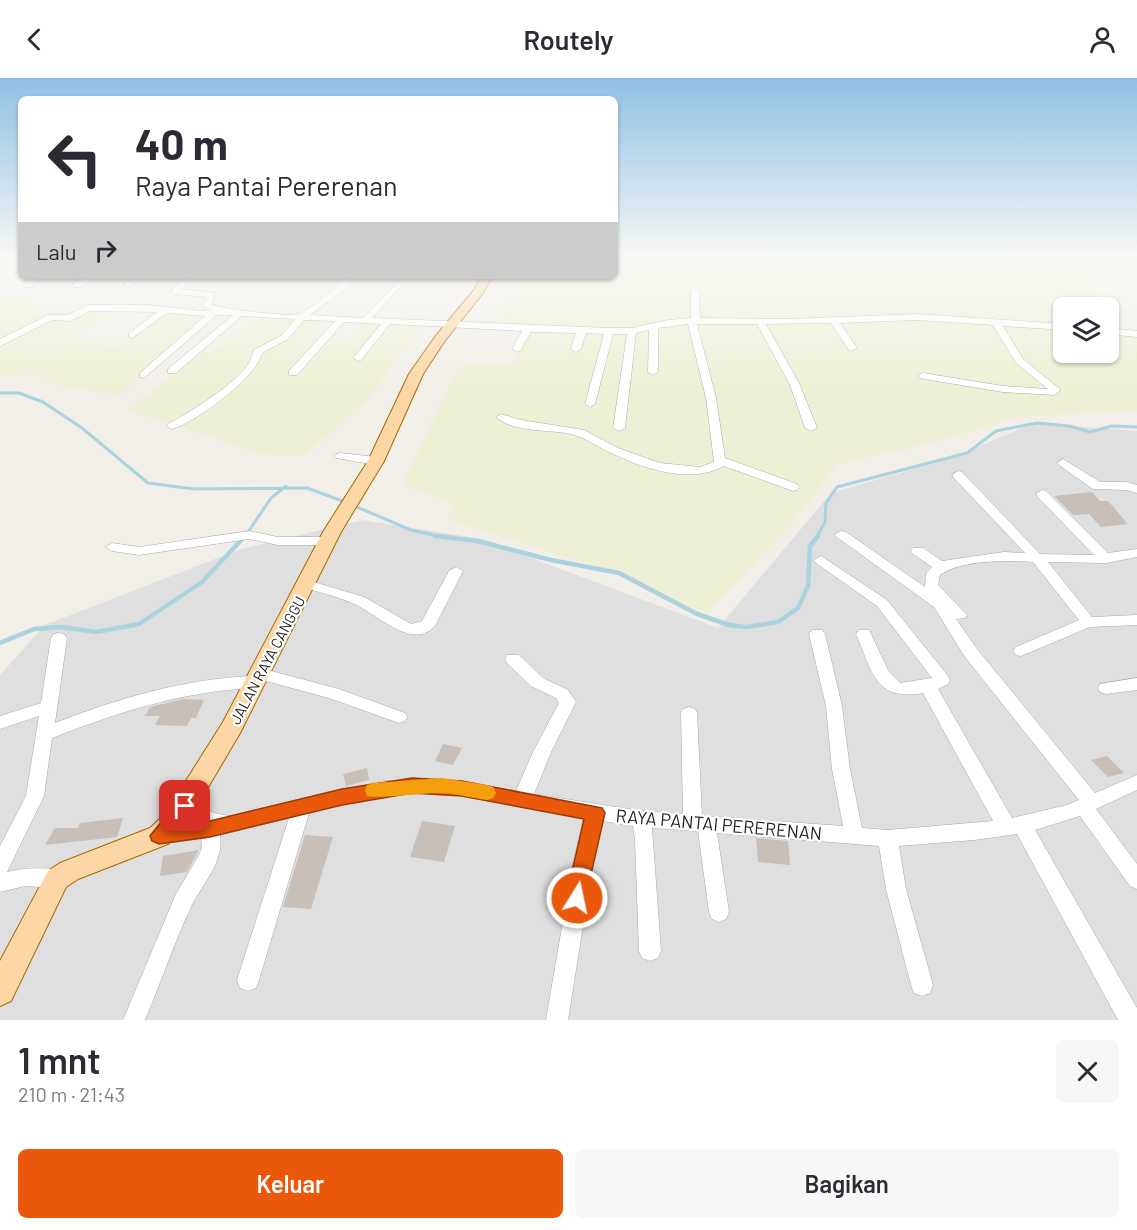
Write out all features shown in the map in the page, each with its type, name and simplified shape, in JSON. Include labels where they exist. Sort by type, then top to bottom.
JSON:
[{"type":"main road","name":"JALAN RAYA CANGGU","points":[[57,879],[69,871],[159,836],[174,822],[258,678],[328,541],[376,460],[416,374],[470,302]]},
{"type":"main road","points":[[0,991],[57,879]]},
{"type":"street","points":[[209,302],[207,306],[216,312]]},
{"type":"street","points":[[171,426],[188,418],[243,377],[255,362],[257,352],[285,336],[302,317],[322,302]]},
{"type":"street","points":[[366,319],[382,302]]},
{"type":"street","points":[[695,302],[694,321],[711,398],[718,458],[722,462],[793,487]]},
{"type":"street","points":[[0,344],[51,317],[70,318],[88,308],[166,309],[528,329],[609,331],[632,331],[694,321],[834,321],[917,317],[1053,326]]},
{"type":"street","points":[[132,335],[166,309]]},
{"type":"street","points":[[144,375],[216,312]]},
{"type":"street","points":[[172,371],[240,313]]},
{"type":"street","points":[[293,373],[343,318]]},
{"type":"street","points":[[759,320],[795,385],[811,428]]},
{"type":"street","points":[[358,358],[388,321]]},
{"type":"street","points":[[834,321],[852,348]]},
{"type":"street","points":[[923,376],[1003,389],[1054,392],[1056,390],[1019,361],[996,322]]},
{"type":"street","points":[[652,372],[654,326]]},
{"type":"street","points":[[517,350],[528,329]]},
{"type":"street","points":[[576,350],[582,330]]},
{"type":"street","points":[[590,404],[609,331]]},
{"type":"street","points":[[619,428],[632,331]]},
{"type":"street","points":[[1119,333],[1137,334]]},
{"type":"street","points":[[501,417],[528,427],[573,431],[618,453],[671,468],[704,472],[722,462]]},
{"type":"street","points":[[340,456],[376,460]]},
{"type":"street","points":[[1063,463],[1097,486],[1127,486],[1137,489]]},
{"type":"street","points":[[958,475],[1038,559],[1088,622]]},
{"type":"street","points":[[1041,494],[1106,559]]},
{"type":"street","points":[[112,548],[138,551],[249,535],[278,541],[328,541]]},
{"type":"street","points":[[841,535],[939,604],[971,653],[1088,805],[1137,880]]},
{"type":"street","points":[[918,551],[934,565],[1004,556],[1038,559],[1106,559],[1137,553]]},
{"type":"street","points":[[821,560],[882,603],[942,680],[928,686],[897,690],[883,674],[864,634]]},
{"type":"street","points":[[944,565],[933,573],[931,586],[960,615]]},
{"type":"street","points":[[307,584],[359,600],[408,629],[418,629],[428,624],[456,571]]},
{"type":"street","points":[[1021,651],[1088,622],[1137,620]]},
{"type":"street","points":[[817,634],[834,706],[841,769],[854,836]]},
{"type":"street","points":[[0,866],[35,796],[59,638]]},
{"type":"street","points":[[513,659],[537,682],[562,694],[568,702],[542,752],[522,799]]},
{"type":"street","points":[[45,734],[103,711],[183,688],[258,678],[333,693],[399,717]]},
{"type":"street","points":[[1106,688],[1137,684]]},
{"type":"street","points":[[928,686],[1131,1020]]},
{"type":"street","points":[[0,723],[50,706]]},
{"type":"street","points":[[689,713],[700,823],[720,912]]},
{"type":"street","name":"RAYA PANTAI PERERENAN","points":[[159,836],[218,826],[383,788],[412,786],[452,787],[641,819],[888,838],[974,832],[1014,825],[1088,805],[1137,782]]},
{"type":"street","name":"RAYA PANTAI PERERENAN","points":[[185,806],[218,826]]},
{"type":"street","points":[[248,980],[302,806]]},
{"type":"street","points":[[556,1020],[583,863],[595,813]]},
{"type":"street","points":[[641,819],[645,839],[650,951]]},
{"type":"street","points":[[134,1020],[183,901],[208,859],[218,826]]},
{"type":"street","points":[[888,838],[896,889],[922,985]]},
{"type":"street","points":[[0,883],[25,877],[57,879]]},
{"type":"shaded area","points":[[1034,423],[1137,431],[1137,1020],[0,1020],[0,675],[45,625],[241,549],[363,520],[481,539],[718,628],[831,493],[951,458]]},
{"type":"green space","points":[[0,302],[38,302],[30,310],[72,320],[94,310],[109,312],[69,342],[120,346],[170,312],[206,316],[119,395],[70,387],[25,374],[0,376]]},
{"type":"green space","points":[[506,302],[1053,302],[1053,363],[1119,363],[1119,331],[1137,334],[1137,410],[1015,417],[946,439],[838,464],[791,524],[707,614],[602,568],[448,520],[453,504],[403,483],[461,363],[513,363],[531,326],[490,323]]},
{"type":"green space","points":[[259,318],[320,321],[306,338],[350,340],[366,322],[421,326],[367,400],[304,456],[258,454],[211,436],[128,411],[203,351],[211,353]]},
{"type":"building","points":[[1092,492],[1100,501],[1108,501],[1128,524],[1101,527],[1089,514],[1073,515],[1054,496]]},
{"type":"building","points":[[184,699],[204,700],[196,718],[191,718],[187,726],[155,725],[160,716],[145,716],[150,707]]},
{"type":"building","points":[[443,744],[462,748],[453,765],[435,761]]},
{"type":"building","points":[[1107,756],[1124,773],[1108,777],[1091,760]]},
{"type":"building","points":[[367,768],[369,780],[346,786],[343,774]]},
{"type":"building","points":[[123,818],[117,837],[45,845],[55,828],[78,828],[80,823]]},
{"type":"building","points":[[422,821],[455,826],[444,862],[410,857]]},
{"type":"building","points":[[305,835],[333,837],[311,909],[283,907]]},
{"type":"building","points":[[756,838],[788,841],[790,865],[758,862]]},
{"type":"building","points":[[199,850],[187,872],[160,876],[163,856]]},
{"type":"waterway","points":[[0,393],[19,393],[43,402],[82,428],[148,483],[194,489],[283,488]]},
{"type":"waterway","points":[[816,538],[825,522],[826,503],[837,487],[967,453],[996,431],[1037,423],[1069,426],[1090,432],[1112,426],[1137,427]]},
{"type":"waterway","points":[[244,538],[271,498],[283,488]]},
{"type":"waterway","points":[[283,488],[307,488],[345,502]]},
{"type":"waterway","points":[[352,505],[411,530],[443,537]]},
{"type":"waterway","points":[[0,643],[34,629],[61,627],[96,632],[139,624],[202,582],[245,536]]},
{"type":"waterway","points":[[435,536],[443,537]]},
{"type":"waterway","points":[[443,537],[478,541],[551,560],[619,573],[697,614],[729,625],[746,627],[778,622],[798,608],[808,586],[810,546],[818,536]]},
{"type":"waterway","points":[[443,537],[448,538]]},
{"type":"slow traffic","points":[[374,790],[399,786],[442,786],[487,793]]},
{"type":"route","points":[[185,806],[174,822],[159,836],[210,829],[227,823],[399,786],[462,788],[595,813],[577,898]]}]
